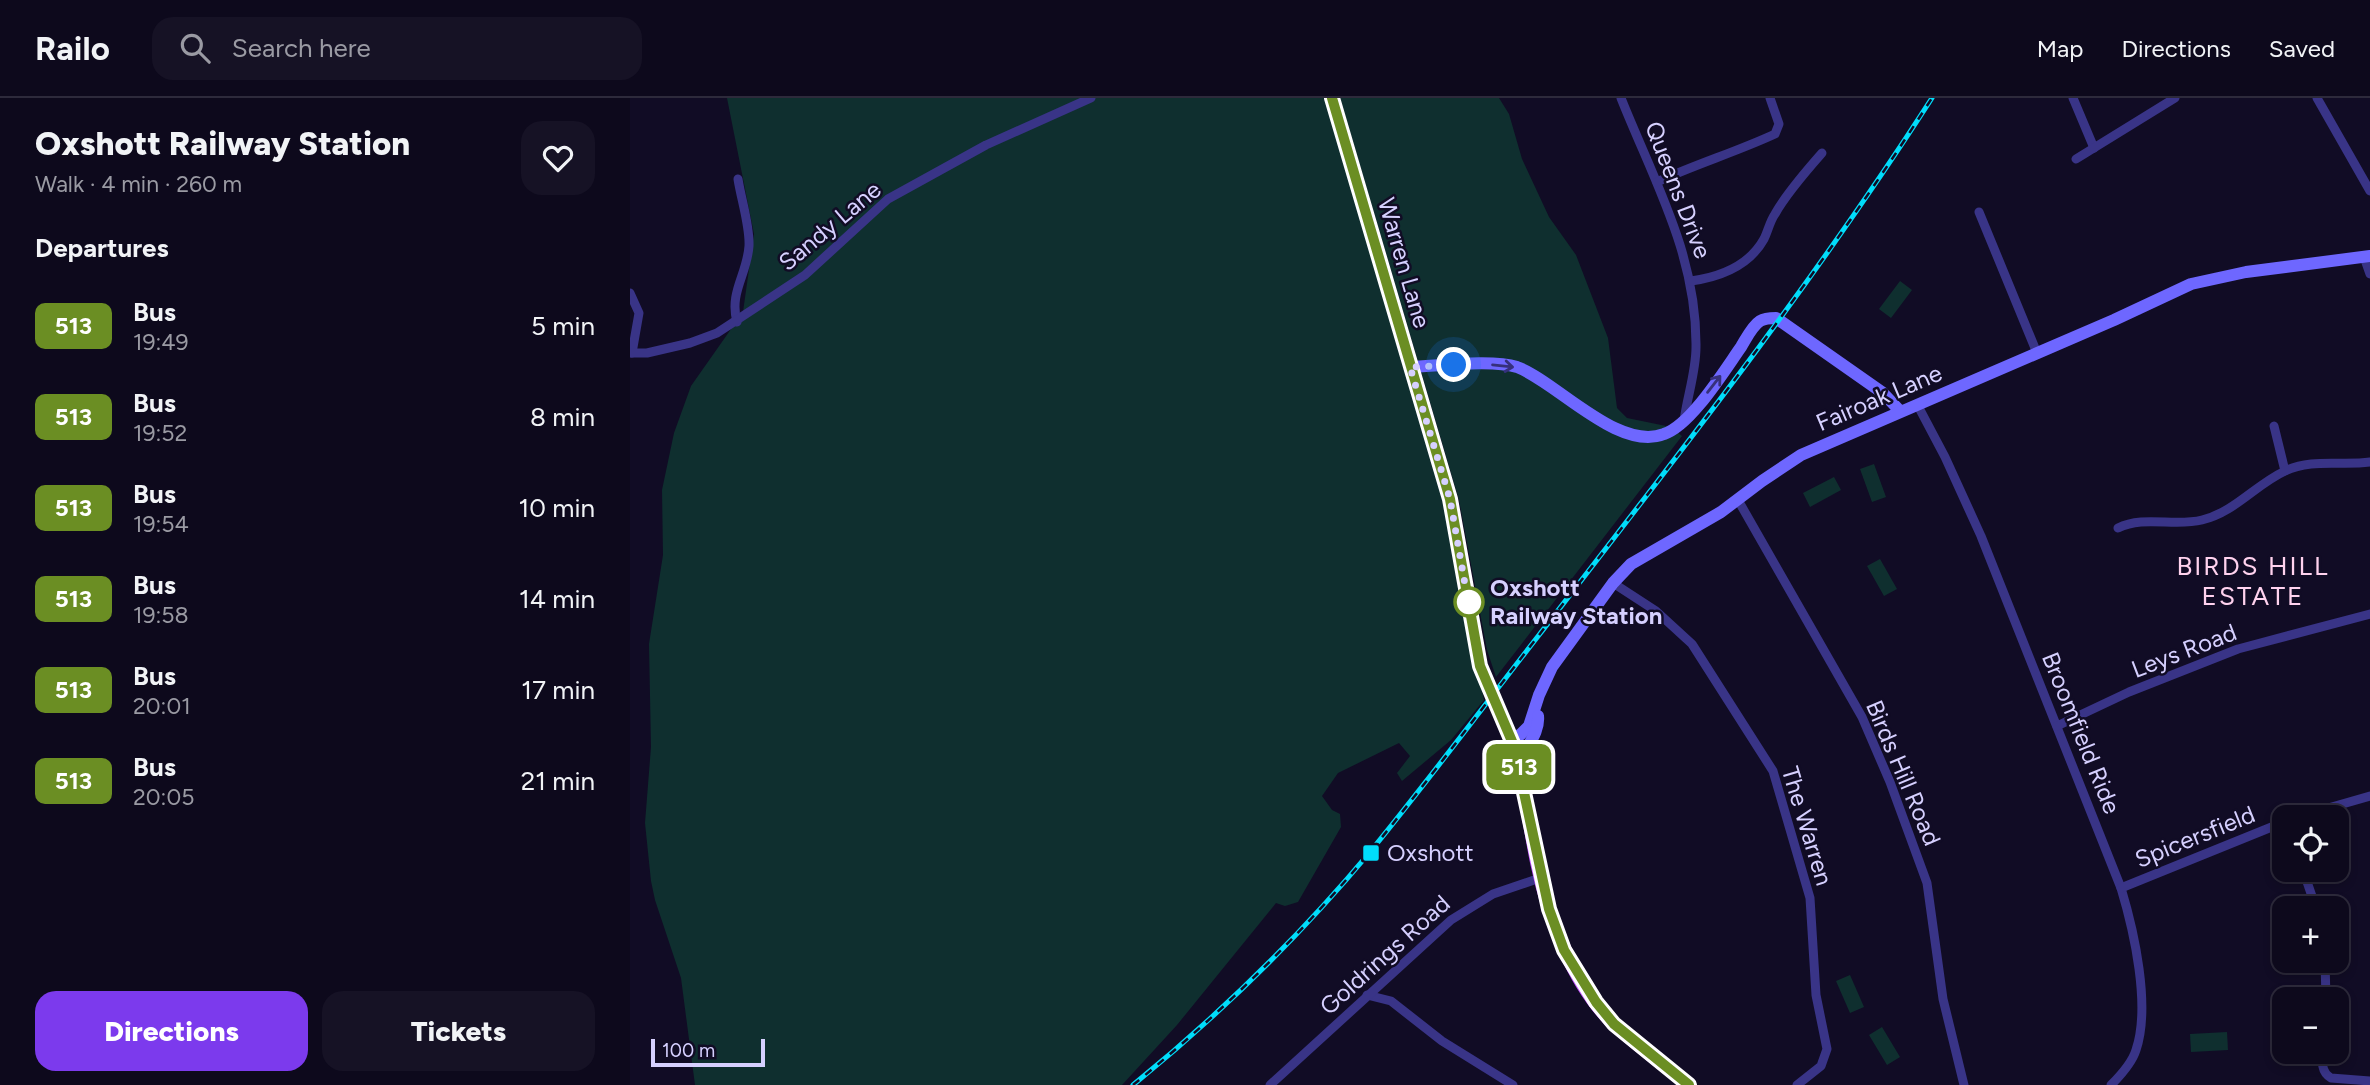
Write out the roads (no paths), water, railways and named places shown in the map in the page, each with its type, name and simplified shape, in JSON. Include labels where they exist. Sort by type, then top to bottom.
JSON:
[{"type":"main road","name":"Warren Lane","points":[[1332,98],[1450,499],[1481,670],[1511,738],[1519,764],[1540,878],[1555,931],[1596,1002],[1614,1024],[1689,1085]]},
{"type":"main road","name":"Fairoak Lane","points":[[1511,738],[1525,732],[1537,709],[1539,695],[1552,667],[1613,583],[1631,565],[1721,512],[1801,456],[2191,284],[2210,278],[2367,257]]},
{"type":"main road","points":[[1410,367],[1497,364],[1517,368],[1605,424],[1653,437],[1665,434],[1683,423],[1758,323],[1776,318],[1883,393],[1900,411]]},
{"type":"main road","points":[[1519,764],[1538,728],[1537,709]]},
{"type":"street","name":"Sandy Lane","points":[[631,353],[647,353],[690,344],[737,322],[805,275],[888,199],[986,145],[1091,98]]},
{"type":"street","name":"Queens Drive","points":[[1621,98],[1657,182],[1684,254],[1691,281],[1696,350],[1683,423]]},
{"type":"street","points":[[1657,182],[1713,158],[1741,150],[1774,134],[1779,124],[1770,98]]},
{"type":"street","points":[[2073,98],[2094,148]]},
{"type":"street","points":[[2076,159],[2175,98]]},
{"type":"street","points":[[2317,98],[2370,191]]},
{"type":"street","points":[[1691,281],[1716,277],[1735,268],[1749,257],[1763,241],[1775,213],[1822,153]]},
{"type":"street","points":[[737,179],[749,244],[744,275],[734,299],[737,322]]},
{"type":"street","points":[[1979,212],[2037,353]]},
{"type":"street","points":[[2367,257],[2370,274]]},
{"type":"street","points":[[630,293],[639,313],[631,353]]},
{"type":"street","name":"Broomfield Ride","points":[[1917,404],[1963,495],[2121,888],[2134,941],[2142,1018],[2136,1052],[2129,1065],[2111,1085]]},
{"type":"street","points":[[2274,426],[2285,471]]},
{"type":"street","points":[[2118,528],[2134,522],[2183,523],[2216,516],[2233,508],[2285,471],[2310,464],[2370,462]]},
{"type":"street","name":"Birds Hill Road","points":[[1738,500],[1862,718],[1890,782],[1927,883],[1943,999],[1964,1085]]},
{"type":"street","name":"The Warren","points":[[1613,583],[1656,611],[1692,644],[1773,771],[1810,898],[1816,995],[1826,1049],[1821,1066],[1797,1085]]},
{"type":"street","name":"Leys Road","points":[[2057,726],[2129,692],[2238,649],[2370,614]]},
{"type":"street","points":[[2339,805],[2370,796]]},
{"type":"street","name":"Spicersfield","points":[[2121,888],[2272,827]]},
{"type":"street","name":"Goldrings Road","points":[[1270,1085],[1451,920],[1469,907],[1518,883],[1540,878]]},
{"type":"street","points":[[1387,977],[1391,1001]]},
{"type":"street","points":[[1367,995],[1391,1001],[1442,1041],[1513,1085]]},
{"type":"street","points":[[2322,1064],[2327,1075],[2370,1081]]},
{"type":"railway","points":[[1133,1085],[1257,974],[1370,852],[1742,371],[1839,236],[1932,98]]},
{"type":"place","name":"Oxshott Railway Station","points":[[1469,602]]},
{"type":"place","name":"Oxshott","points":[[1371,853]]},
{"type":"district","name":"BIRDS HILL ESTATE","points":[[2253,581]]}]
